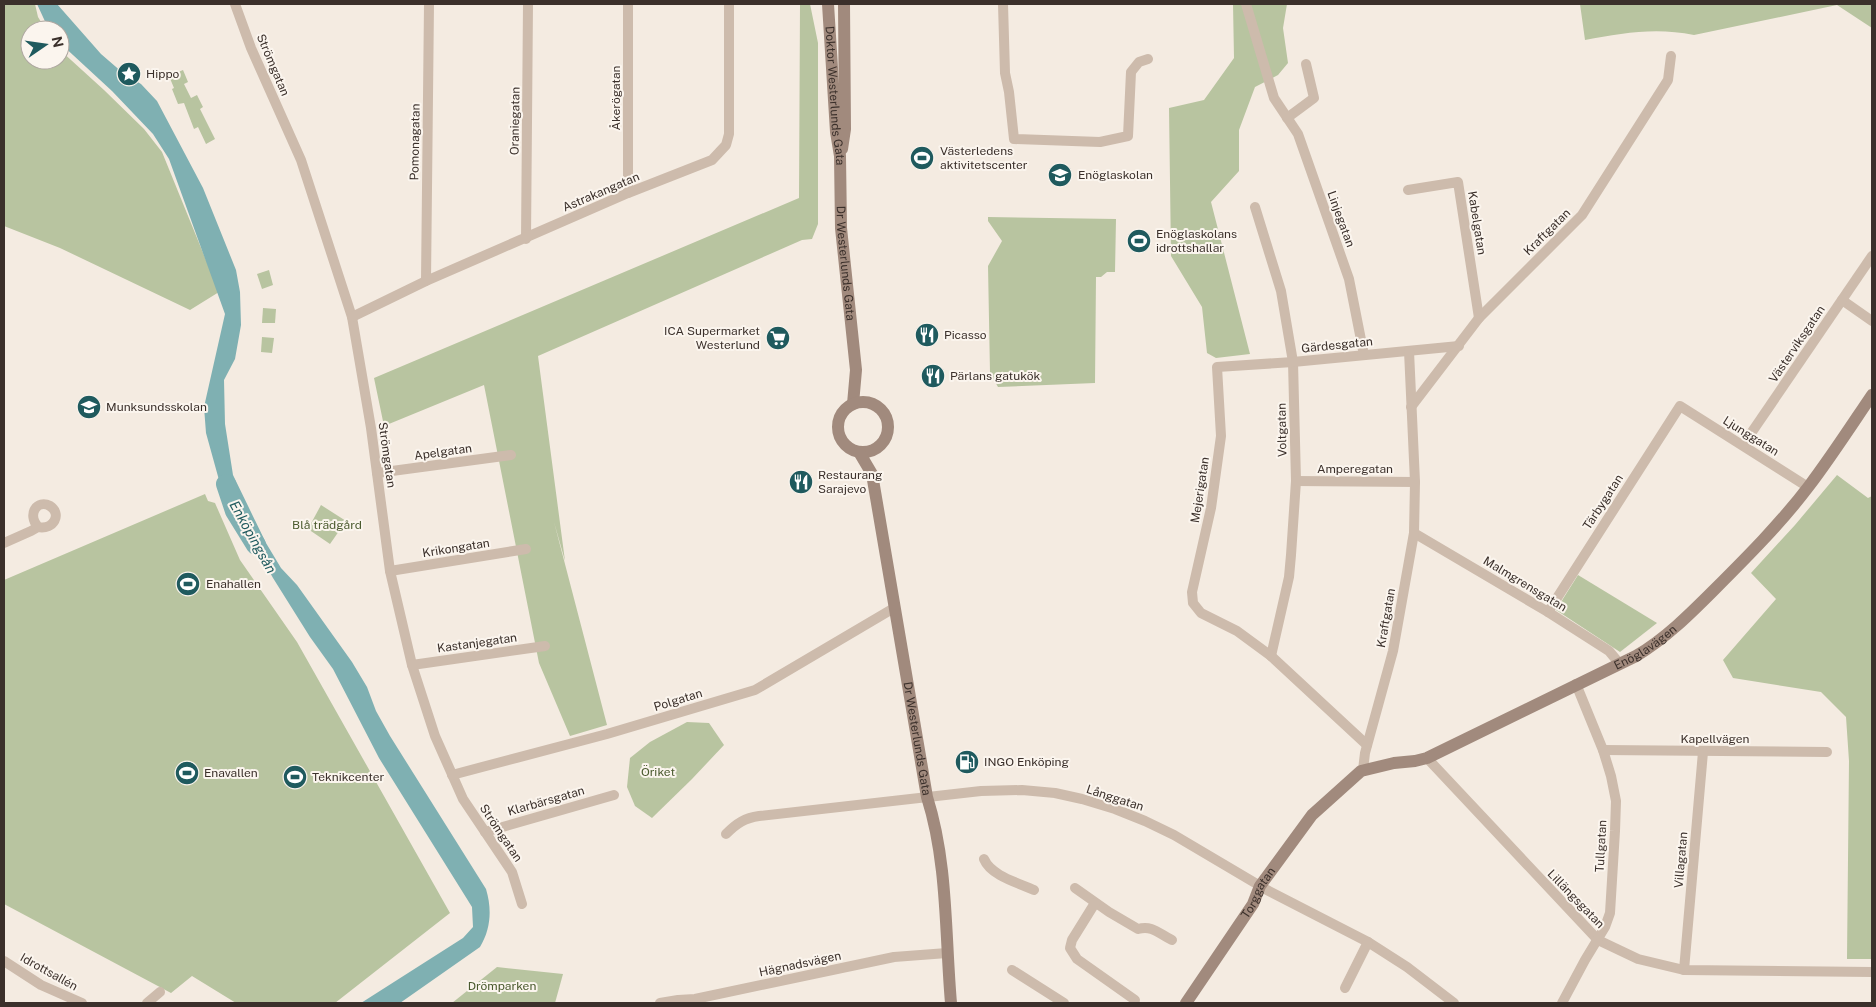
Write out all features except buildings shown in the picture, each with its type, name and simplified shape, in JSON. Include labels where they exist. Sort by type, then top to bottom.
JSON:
[{"type":"main road","name":"Doktor Westerlunds Gata","points":[[828,4],[836,132],[840,156]]},
{"type":"main road","name":"Doktor Westerlunds Gata","points":[[840,156],[845,129],[844,4]]},
{"type":"main road","name":"Dr Westerlunds Gata","points":[[840,156],[841,228],[856,370],[853,404],[844,411],[838,427],[842,441],[848,447],[860,452],[872,474],[927,797],[935,822],[942,870],[951,1003]]},
{"type":"main road","name":"Dr Westerlunds Gata","points":[[856,370],[867,402],[880,408],[886,416],[888,424],[886,440],[877,449],[872,474]]},
{"type":"main road","name":"Enöglavägen","points":[[1340,790],[1363,770],[1426,758],[1652,646],[1701,603],[1742,563],[1808,487],[1872,396]]},
{"type":"main road","points":[[853,404],[867,402]]},
{"type":"main road","points":[[860,452],[877,449]]},
{"type":"main road","name":"Torggatan","points":[[1186,1003],[1253,904],[1260,886],[1312,816],[1340,790]]},
{"type":"street","name":"Strömgatan","points":[[235,4],[251,48],[301,160],[352,316],[377,473],[390,571],[412,665],[435,736],[463,800],[512,872],[522,904]]},
{"type":"street","name":"Pomonagatan","points":[[426,281],[429,4]]},
{"type":"street","name":"Oraniegatan","points":[[526,239],[528,4]]},
{"type":"street","name":"Åkerögatan","points":[[628,4],[628,193]]},
{"type":"street","name":"Astrakangatan","points":[[352,316],[426,281],[628,193],[712,160],[726,145],[730,122],[729,4]]},
{"type":"street","points":[[1003,4],[1005,73],[1014,139],[1100,142],[1128,136],[1131,72],[1139,62],[1148,59]]},
{"type":"street","name":"Linjegatan","points":[[1246,4],[1274,98],[1298,134],[1349,279],[1364,355]]},
{"type":"street","name":"Kraftgatan","points":[[1411,407],[1479,318],[1582,215],[1668,80],[1671,56]]},
{"type":"street","points":[[1287,118],[1314,98],[1306,64]]},
{"type":"street","name":"Kabelgatan","points":[[1408,190],[1458,182],[1479,318]]},
{"type":"street","name":"Voltgatan","points":[[1255,207],[1281,291],[1293,362],[1296,481],[1289,577],[1271,656]]},
{"type":"street","name":"Västerviksgatan","points":[[1742,446],[1872,256]]},
{"type":"street","points":[[1842,300],[1872,322]]},
{"type":"street","name":"Gärdesgatan","points":[[1217,367],[1293,362],[1459,346]]},
{"type":"street","name":"Kraftgatan","points":[[1363,770],[1367,745],[1393,650],[1414,533],[1415,482],[1409,351]]},
{"type":"street","name":"Mejerigatan","points":[[1217,367],[1221,436],[1212,508],[1192,598],[1193,603],[1201,613],[1236,631],[1271,656]]},
{"type":"street","name":"Ljunggatan","points":[[1680,406],[1808,487]]},
{"type":"street","name":"Tärbygatan","points":[[1548,612],[1680,406]]},
{"type":"street","name":"Apelgatan","points":[[377,473],[511,455]]},
{"type":"street","name":"Amperegatan","points":[[1296,481],[1415,482]]},
{"type":"street","points":[[4,543],[38,527]]},
{"type":"street","name":"Malmgrensgatan","points":[[1414,533],[1548,612],[1609,651],[1619,664]]},
{"type":"street","name":"Krikongatan","points":[[390,571],[526,549]]},
{"type":"street","name":"Polgatan","points":[[452,775],[607,734],[755,690],[894,608]]},
{"type":"street","name":"Kastanjegatan","points":[[412,665],[545,646]]},
{"type":"street","points":[[1271,656],[1367,745]]},
{"type":"street","name":"Tullgatan","points":[[1562,1003],[1598,940],[1610,913],[1616,801],[1603,750],[1576,684]]},
{"type":"street","name":"Kapellvägen","points":[[1603,750],[1827,752]]},
{"type":"street","name":"Villagatan","points":[[1684,970],[1703,752]]},
{"type":"street","name":"Lillängsgatan","points":[[1426,758],[1598,940],[1638,959],[1684,970],[1872,972]]},
{"type":"street","name":"Långgatan","points":[[726,834],[737,823],[753,817],[981,791],[1022,790],[1055,793],[1082,799],[1145,821],[1207,854],[1260,886],[1368,942],[1407,967],[1454,1003]]},
{"type":"street","name":"Klarbärsgatan","points":[[485,832],[614,795]]},
{"type":"street","points":[[984,859],[987,865],[997,872],[1034,890]]},
{"type":"street","points":[[1074,888],[1138,929],[1152,928],[1172,940]]},
{"type":"street","points":[[1095,903],[1072,940],[1070,948],[1077,959],[1134,1000]]},
{"type":"street","points":[[1345,988],[1368,942]]},
{"type":"street","name":"Hägnadsvägen","points":[[660,1003],[695,999],[894,958],[947,953]]},
{"type":"street","name":"Idrottsallén","points":[[4,961],[41,985],[82,1003]]},
{"type":"street","points":[[1012,970],[1064,1003]]},
{"type":"street","points":[[147,1003],[160,992]]},
{"type":"green space","points":[[4,4],[35,4],[40,20],[20,20],[20,70],[70,70],[70,59],[144,129],[162,152],[219,292],[190,310],[60,248],[4,226]]},
{"type":"green space","points":[[800,4],[810,4],[818,43],[818,224],[812,239],[802,240],[538,356],[565,561],[554,522],[607,725],[570,736],[539,663],[484,385],[384,426],[374,378],[799,198]]},
{"type":"green space","points":[[1233,4],[1287,4],[1283,28],[1288,63],[1278,75],[1255,87],[1239,130],[1239,171],[1211,202],[1250,354],[1216,358],[1207,353],[1202,307],[1171,256],[1169,108],[1204,100],[1234,58]]},
{"type":"green space","points":[[1580,4],[1872,4],[1872,28],[1837,5],[1694,35],[1653,31],[1626,33],[1585,40]]},
{"type":"green space","points":[[183,70],[188,82],[184,84],[191,98],[197,95],[203,107],[200,109],[215,139],[206,144],[198,127],[194,129],[184,103],[178,104],[172,89],[174,88],[169,76]]},
{"type":"green space","points":[[988,217],[1116,219],[1115,272],[1107,272],[1101,277],[1096,277],[1095,383],[998,387],[990,373],[988,266],[1002,241],[988,221]]},
{"type":"green space","points":[[269,270],[273,285],[262,289],[257,274]]},
{"type":"green space","points":[[263,308],[276,309],[275,323],[262,323]]},
{"type":"green space","points":[[262,337],[274,338],[272,353],[261,352]]},
{"type":"green space","points":[[1837,475],[1868,498],[1872,496],[1872,959],[1847,959],[1849,761],[1846,717],[1821,692],[1733,678],[1723,660],[1776,599],[1751,573]]},
{"type":"green space","name":"Enavallen","points":[[205,494],[208,501],[215,503],[240,560],[297,642],[450,913],[335,1003],[236,1003],[192,976],[171,993],[4,904],[4,580]]},
{"type":"green space","name":"Blå trädgård","points":[[321,505],[346,521],[330,544],[308,529]]},
{"type":"green space","points":[[1578,575],[1657,623],[1620,652],[1556,610]]},
{"type":"green space","name":"Öriket","points":[[687,722],[709,723],[724,745],[652,818],[635,806],[627,787],[630,758],[650,742]]},
{"type":"green space","name":"Drömparken","points":[[497,967],[563,974],[555,1003],[452,1003]]},
{"type":"water","points":[[37,4],[57,4],[101,54],[123,73],[141,84],[157,101],[203,188],[236,270],[240,292],[241,325],[235,359],[224,380],[225,424],[233,475],[266,543],[281,568],[297,585],[352,662],[367,687],[376,711],[390,736],[486,889],[490,911],[488,926],[480,947],[400,1003],[361,1003],[463,938],[473,927],[472,907],[379,758],[333,669],[310,637],[273,578],[219,480],[206,433],[204,407],[225,314],[169,159],[153,134],[112,91],[70,52],[70,20],[44,20]]},
{"type":"waterway","name":"Enköpingsån","points":[[226,484],[235,511],[256,545]]},
{"type":"place","name":"Hippo","points":[[129,74]]},
{"type":"place","name":"Västerledens aktivitetscenter","points":[[922,158]]},
{"type":"place","name":"Enöglaskolan","points":[[1060,175]]},
{"type":"place","name":"Enöglaskolans idrottshallar","points":[[1139,241]]},
{"type":"place","name":"Picasso","points":[[927,335]]},
{"type":"place","name":"ICA Supermarket Westerlund","points":[[778,338]]},
{"type":"place","name":"Pärlans gatukök","points":[[933,376]]},
{"type":"place","name":"Munksundsskolan","points":[[89,407]]},
{"type":"place","name":"Restaurang Sarajevo","points":[[801,482]]},
{"type":"place","name":"Enahallen","points":[[188,584]]},
{"type":"place","name":"INGO Enköping","points":[[967,762]]},
{"type":"place","name":"Enavallen","points":[[187,773]]},
{"type":"place","name":"Teknikcenter","points":[[295,777]]}]
